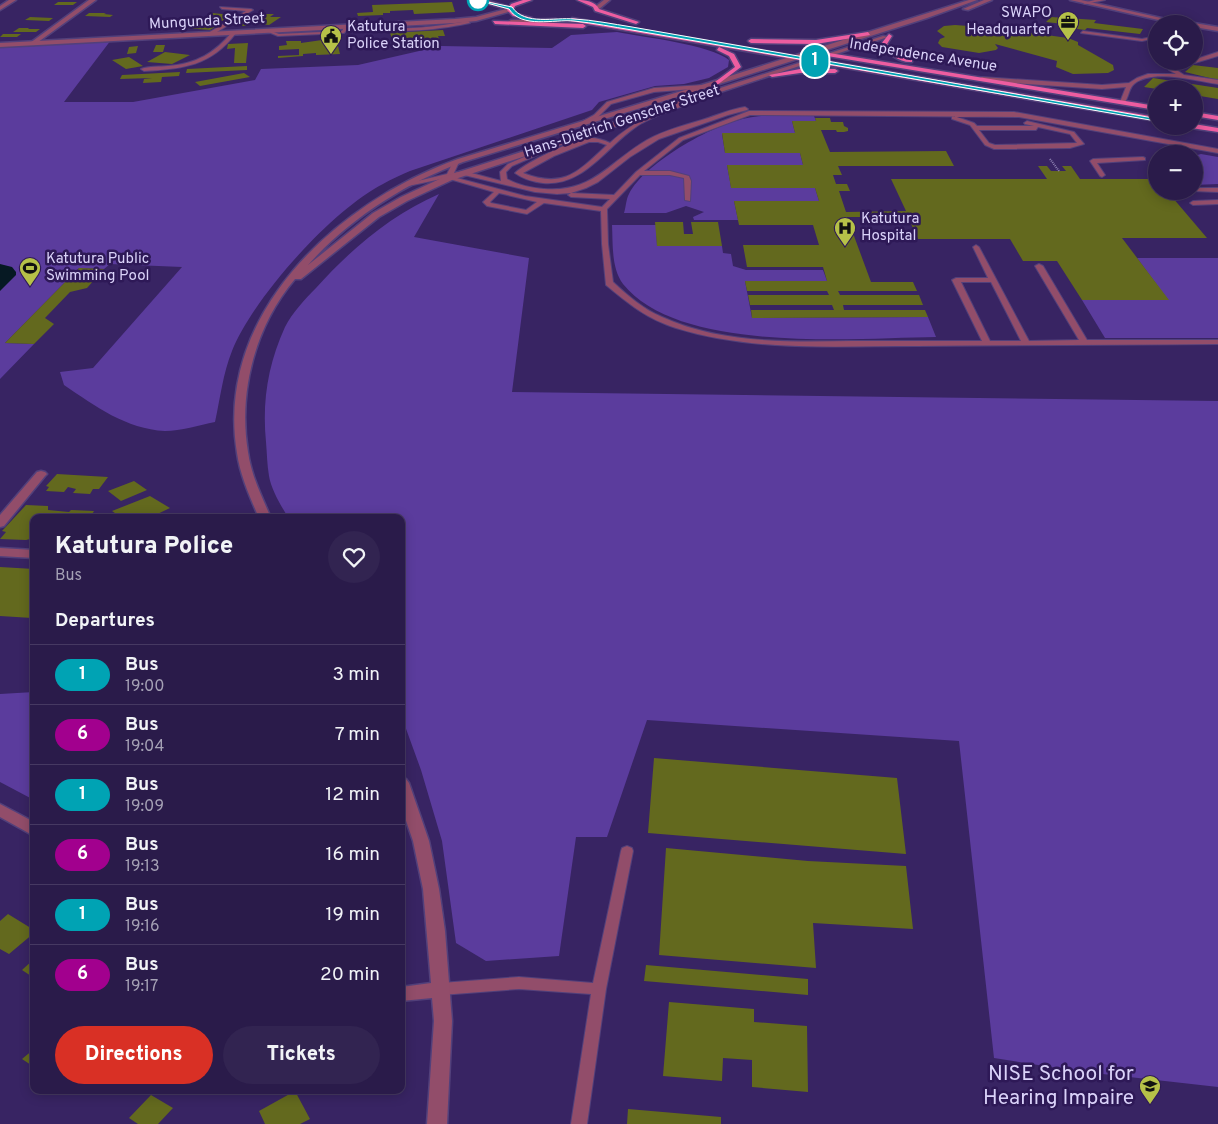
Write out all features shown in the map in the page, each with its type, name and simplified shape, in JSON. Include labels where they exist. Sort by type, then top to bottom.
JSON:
[{"type":"main road","name":"Independence Avenue","points":[[478,0],[510,9],[520,17],[556,21],[584,17],[597,9]]},
{"type":"main road","points":[[510,9],[518,3],[530,0]]},
{"type":"main road","points":[[580,0],[591,3],[597,9],[644,24]]},
{"type":"main road","name":"Independence Avenue","points":[[572,20],[1148,118]]},
{"type":"main road","points":[[495,22],[648,32]]},
{"type":"main road","points":[[751,41],[816,42],[868,34]]},
{"type":"main road","points":[[889,36],[884,44],[895,56],[947,73]]},
{"type":"main road","name":"Independence Avenue","points":[[741,39],[1148,107]]},
{"type":"main road","points":[[703,42],[732,55],[736,61],[738,67],[717,83]]},
{"type":"main road","points":[[772,75],[823,70],[900,75]]},
{"type":"main road","points":[[1203,116],[1218,118]]},
{"type":"main road","points":[[1203,128],[1218,130]]},
{"type":"street","points":[[0,8],[13,0]]},
{"type":"street","points":[[32,44],[93,0]]},
{"type":"street","points":[[597,9],[607,0]]},
{"type":"street","name":"Hans-Dietrich Genscher Street","points":[[263,514],[249,477],[242,451],[241,403],[248,354],[253,340],[281,291],[306,260],[350,221],[375,203],[408,184],[456,162],[586,121],[717,83],[974,0]]},
{"type":"street","name":"Hans-Dietrich Genscher Street","points":[[281,291],[376,215],[450,176],[772,75],[989,0]]},
{"type":"street","points":[[1073,0],[1148,17]]},
{"type":"street","points":[[433,23],[476,19],[510,9]]},
{"type":"street","points":[[433,23],[556,21]]},
{"type":"street","name":"Mungunda Street","points":[[0,45],[433,23]]},
{"type":"street","points":[[1203,27],[1218,29]]},
{"type":"street","points":[[0,523],[41,474]]},
{"type":"street","points":[[0,552],[30,554]]},
{"type":"street","points":[[405,795],[421,841],[431,889],[441,990],[443,1021],[437,1124]]},
{"type":"street","points":[[0,811],[30,828]]},
{"type":"street","points":[[405,994],[441,990]]},
{"type":"lane","points":[[1085,3],[1103,0]]},
{"type":"lane","points":[[210,34],[251,10],[222,8]]},
{"type":"lane","points":[[375,26],[394,29],[448,26],[468,22]]},
{"type":"lane","points":[[1083,32],[1142,40],[1148,39]]},
{"type":"lane","points":[[144,69],[174,68],[201,62],[228,41],[234,33]]},
{"type":"lane","points":[[1203,58],[1218,54]]},
{"type":"lane","points":[[1172,70],[1178,75],[1190,79]]},
{"type":"lane","points":[[981,79],[1102,87],[1130,85],[1147,75],[1218,82]]},
{"type":"lane","points":[[1123,102],[1130,85]]},
{"type":"lane","points":[[586,121],[596,116],[609,103],[654,90],[703,87]]},
{"type":"lane","points":[[611,145],[601,140],[589,140],[528,165],[518,173],[532,180],[555,184],[570,180],[631,128],[646,120],[720,91]]},
{"type":"lane","points":[[560,194],[574,192],[588,186],[640,147],[662,135],[739,109],[996,110],[1218,151]]},
{"type":"lane","points":[[1020,115],[749,113],[681,139],[638,173],[604,209],[609,283],[642,310],[677,325],[724,338],[790,344],[1218,342]]},
{"type":"lane","points":[[945,117],[967,122],[977,128],[987,144],[994,146],[1070,146],[1081,144],[1072,133],[987,115]]},
{"type":"lane","points":[[977,128],[1052,128]]},
{"type":"lane","points":[[517,187],[504,180],[503,172],[510,165],[583,134]]},
{"type":"lane","points":[[1102,175],[1093,161],[1143,160]]},
{"type":"lane","points":[[450,176],[456,162]]},
{"type":"lane","points":[[464,173],[517,187],[560,194],[615,197]]},
{"type":"lane","points":[[638,173],[670,173],[686,177],[688,181],[688,200]]},
{"type":"lane","points":[[408,184],[450,176],[498,191],[542,201],[604,209]]},
{"type":"lane","points":[[517,187],[532,180]]},
{"type":"lane","points":[[1203,190],[1218,190]]},
{"type":"lane","points":[[498,191],[486,202],[489,205],[527,212],[542,201]]},
{"type":"lane","points":[[1193,203],[1218,202]]},
{"type":"lane","points":[[976,247],[1026,343]]},
{"type":"lane","points":[[1039,266],[1085,343]]},
{"type":"lane","points":[[987,343],[956,280],[993,280]]},
{"type":"lane","points":[[580,1124],[598,990],[627,851]]},
{"type":"lane","points":[[441,990],[518,984],[598,990]]},
{"type":"shaded area","points":[[617,32],[676,42],[708,50],[729,60],[728,67],[709,78],[684,84],[655,86],[599,102],[592,110],[410,171],[389,180],[363,196],[318,234],[296,257],[257,306],[242,330],[229,359],[215,422],[171,431],[137,426],[87,401],[64,385],[60,372],[93,368],[182,267],[110,264],[104,269],[79,268],[5,343],[34,344],[0,379],[0,45],[111,40],[64,102],[133,102],[255,80],[261,69],[358,65],[441,46],[552,48],[571,35]]},
{"type":"shaded area","points":[[776,115],[814,116],[816,121],[792,121],[795,133],[722,134],[725,153],[800,153],[803,165],[727,165],[731,187],[815,188],[819,201],[734,201],[738,220],[694,220],[693,217],[704,212],[686,206],[666,213],[624,213],[628,196],[637,182],[650,169],[684,145],[703,135],[721,126],[753,117]]},
{"type":"shaded area","points":[[1203,154],[1218,157],[1218,184],[1203,185]]},
{"type":"shaded area","points":[[439,194],[414,237],[529,258],[512,392],[1218,401],[1218,1087],[1076,1071],[994,1058],[959,741],[647,720],[607,837],[576,837],[559,956],[486,961],[456,943],[442,841],[421,770],[405,726],[405,514],[286,514],[270,481],[265,427],[270,369],[285,327],[295,311],[343,260],[373,234],[421,202]]},
{"type":"shaded area","points":[[612,225],[656,225],[657,246],[722,246],[723,253],[731,254],[733,266],[746,270],[823,270],[827,281],[745,281],[752,318],[928,317],[936,337],[816,339],[770,337],[725,332],[684,322],[649,306],[623,284],[616,271]]},
{"type":"shaded area","points":[[1137,258],[1218,258],[1218,338],[1105,338],[1082,300],[1168,300]]},
{"type":"shaded area","points":[[30,692],[30,798],[0,782],[0,694]]},
{"type":"water","points":[[0,264],[12,267],[16,275],[0,291]]},
{"type":"building","points":[[58,2],[77,2],[73,5],[54,5]]},
{"type":"building","points":[[452,2],[455,12],[414,14],[413,10],[390,11],[390,13],[383,13],[383,15],[358,16],[357,13],[373,12],[372,5]]},
{"type":"building","points":[[89,13],[113,15],[110,17],[85,16]]},
{"type":"building","points":[[212,13],[232,15],[222,18],[226,19],[223,21],[212,20],[218,16],[208,16]]},
{"type":"building","points":[[259,14],[274,14],[270,17],[281,17],[269,25],[248,23],[246,26],[233,26]]},
{"type":"building","points":[[30,17],[53,18],[49,21],[25,20]]},
{"type":"building","points":[[1051,17],[1096,20],[1094,23],[1143,29],[1140,34],[1087,28],[1085,30],[1070,28],[1072,25],[1046,22]]},
{"type":"building","points":[[189,20],[220,24],[210,30],[183,28],[187,26],[179,25]]},
{"type":"building","points":[[944,26],[996,28],[1068,38],[1078,42],[1078,45],[1113,65],[1114,70],[1108,73],[1073,74],[1056,67],[1057,61],[995,44],[998,48],[996,50],[979,53],[942,47],[938,43],[940,39],[945,37],[937,31]]},
{"type":"building","points":[[19,28],[40,29],[36,32],[13,32]]},
{"type":"building","points":[[443,30],[445,36],[438,36],[440,42],[400,44],[399,38],[392,39],[390,33]]},
{"type":"building","points":[[3,34],[21,34],[17,37],[0,37]]},
{"type":"building","points":[[329,39],[330,43],[337,42],[340,54],[316,55],[316,53],[278,58],[278,56],[299,55],[299,49],[279,50],[279,46],[287,45],[286,41],[301,41],[301,43]]},
{"type":"building","points":[[248,43],[246,63],[234,63],[235,48],[227,49],[228,44]]},
{"type":"building","points":[[156,45],[165,45],[163,52],[153,52]]},
{"type":"building","points":[[138,46],[136,53],[127,54],[129,47]]},
{"type":"building","points":[[165,52],[190,55],[172,64],[147,62]]},
{"type":"building","points":[[129,57],[143,66],[126,69],[112,60]]},
{"type":"building","points":[[247,66],[247,70],[186,73],[187,69]]},
{"type":"building","points":[[1203,66],[1218,68],[1218,80],[1185,72],[1187,70],[1203,70]]},
{"type":"building","points":[[180,72],[179,76],[162,77],[161,82],[143,83],[144,79],[152,78],[120,79],[122,75]]},
{"type":"building","points":[[244,73],[250,77],[200,86],[195,82]]},
{"type":"building","points":[[1203,86],[1218,88],[1218,99],[1203,96]]},
{"type":"building","points":[[815,118],[830,118],[831,122],[843,122],[844,126],[848,128],[848,131],[844,132],[821,130],[830,152],[946,151],[954,166],[838,166],[842,175],[833,175],[836,184],[847,184],[850,191],[839,191],[846,212],[906,211],[891,179],[1047,179],[1038,166],[1047,166],[1051,171],[1066,171],[1062,166],[1071,166],[1080,179],[1148,179],[1148,200],[1175,200],[1207,238],[1122,238],[1169,300],[1082,300],[1057,261],[1023,261],[1010,239],[918,239],[908,217],[847,217],[871,282],[913,282],[917,291],[838,291],[840,295],[919,295],[923,305],[843,305],[844,310],[925,310],[928,317],[752,318],[751,310],[834,310],[832,305],[750,305],[748,295],[829,295],[827,291],[747,291],[745,281],[827,281],[823,267],[747,267],[743,245],[819,245],[813,225],[739,225],[734,201],[819,201],[815,188],[731,188],[727,165],[803,165],[800,153],[725,153],[722,133],[795,133],[792,121],[816,121]]},
{"type":"building","points":[[655,222],[683,222],[684,234],[693,234],[691,222],[718,222],[722,246],[657,246]]},
{"type":"building","points":[[79,268],[104,269],[87,288],[70,292],[45,318],[54,324],[34,344],[5,343]]},
{"type":"building","points":[[57,474],[108,477],[99,489],[93,489],[90,494],[73,493],[76,489],[68,487],[64,492],[46,491],[49,487],[46,486]]},
{"type":"building","points":[[134,481],[147,490],[121,501],[108,491]]},
{"type":"building","points":[[150,496],[170,508],[157,514],[116,514],[112,511]]},
{"type":"building","points":[[26,505],[48,506],[48,510],[69,512],[71,510],[94,511],[92,514],[30,514],[30,539],[26,540],[0,539],[6,532],[2,531]]},
{"type":"building","points":[[0,567],[30,569],[30,618],[0,616]]},
{"type":"building","points":[[654,758],[897,778],[906,854],[648,833]]},
{"type":"building","points":[[666,848],[808,861],[906,866],[913,929],[813,923],[816,968],[659,955]]},
{"type":"building","points":[[8,914],[30,928],[30,936],[9,954],[0,949],[0,921]]},
{"type":"building","points":[[30,963],[30,975],[22,970]]},
{"type":"building","points":[[646,965],[808,979],[808,995],[644,981]]},
{"type":"building","points":[[669,1002],[754,1009],[754,1022],[807,1026],[808,1092],[752,1087],[752,1060],[723,1058],[722,1081],[663,1076]]},
{"type":"building","points":[[30,1052],[30,1064],[22,1059]]},
{"type":"building","points":[[290,1094],[297,1094],[310,1119],[300,1124],[265,1124],[259,1111]]},
{"type":"building","points":[[151,1095],[173,1108],[158,1124],[138,1124],[129,1118]]},
{"type":"building","points":[[628,1109],[721,1117],[721,1124],[627,1124]]},
{"type":"bus line","name":"1","points":[[478,0],[510,8],[515,15],[528,19],[546,21],[572,20],[632,29],[1148,118]]},
{"type":"place","name":"SWAPO Headquarter","points":[[1068,41]]},
{"type":"place","name":"Katutura Police Station","points":[[331,55]]},
{"type":"place","name":"Katutura Hospital","points":[[845,247]]},
{"type":"place","name":"Katutura Public Swimming Pool","points":[[30,287]]},
{"type":"place","name":"NISE School for Hearing Impaire","points":[[1150,1105]]}]
